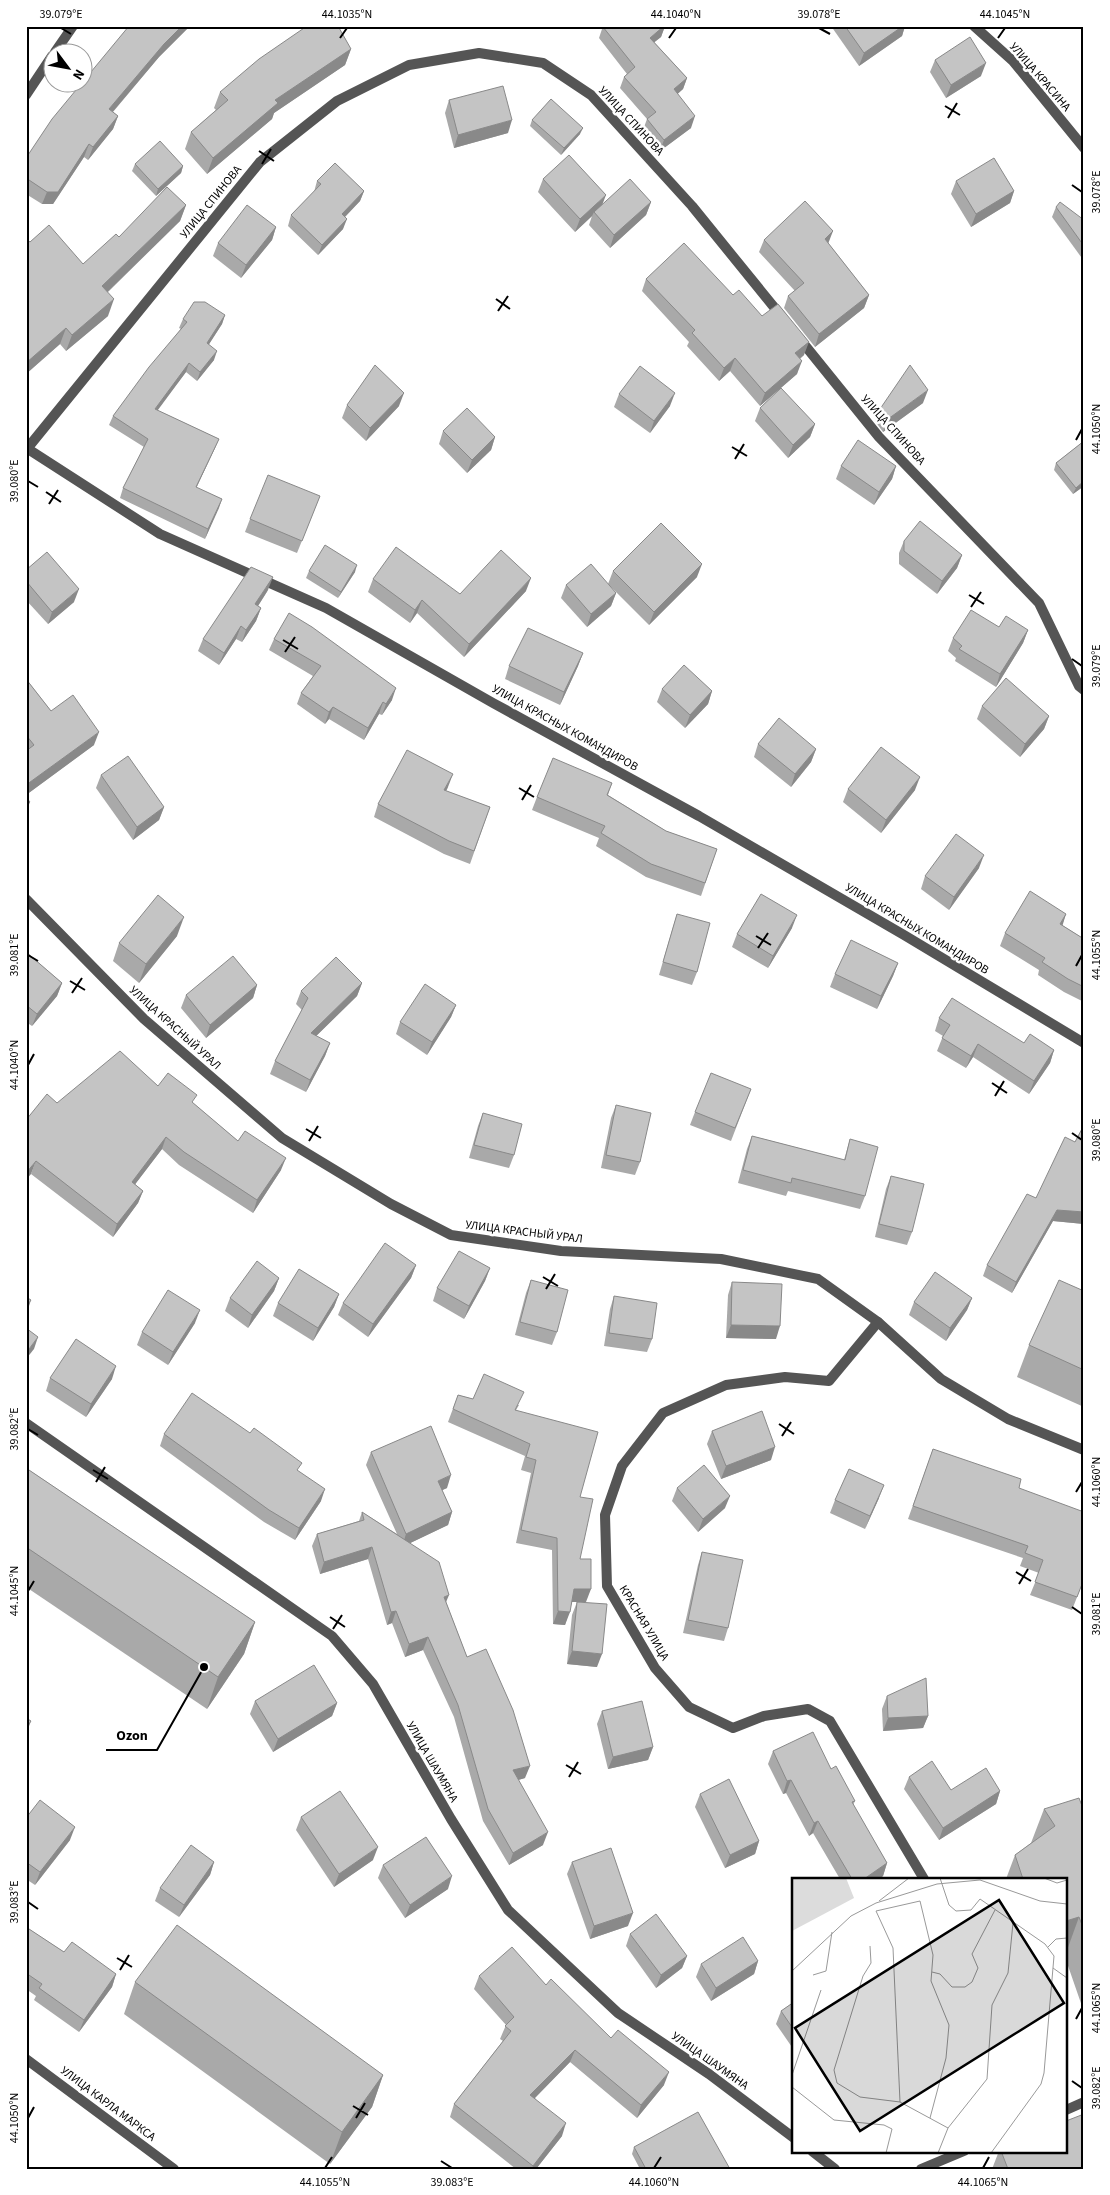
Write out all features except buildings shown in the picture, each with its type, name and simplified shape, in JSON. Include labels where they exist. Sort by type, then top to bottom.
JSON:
[{"type":"street","points":[[62,42],[73,26]]},
{"type":"street","name":"УЛИЦА КРАСИНА","points":[[974,26],[1013,61],[1084,148]]},
{"type":"street","name":"УЛИЦА СПИНОВА","points":[[27,450],[260,162],[337,101],[409,65],[479,52],[543,63],[591,95],[692,206],[879,437],[1039,602],[1079,686],[1084,690]]},
{"type":"street","points":[[26,95],[42,71]]},
{"type":"street","name":"УЛИЦА КРАСНЫХ КОМАНДИРОВ","points":[[27,450],[160,534],[326,608],[502,708],[699,816],[904,935],[1084,1043]]},
{"type":"street","name":"УЛИЦА КРАСНЫЙ УРАЛ","points":[[26,899],[144,1019],[282,1138],[391,1204],[451,1235],[561,1251],[721,1259],[818,1278],[878,1322],[941,1379],[1008,1419],[1084,1450]]},
{"type":"street","name":"КРАСНАЯ УЛИЦА","points":[[878,1322],[829,1381],[785,1377],[726,1385],[663,1413],[622,1466],[605,1515],[607,1586],[655,1668],[690,1707],[733,1728],[764,1716],[808,1709],[830,1722],[923,1878]]},
{"type":"street","name":"УЛИЦА ШАУМЯНА","points":[[26,1423],[332,1636],[373,1684],[451,1819],[508,1910],[618,2013],[709,2074],[792,2136]]},
{"type":"street","name":"УЛИЦА КАРЛА МАРКСА","points":[[26,2059],[174,2169]]},
{"type":"street","points":[[1068,2109],[1084,2102]]},
{"type":"street","points":[[813,2152],[835,2169]]},
{"type":"street","points":[[921,2169],[962,2152]]},
{"type":"place","name":"Ozon","points":[[204,1667]]}]
